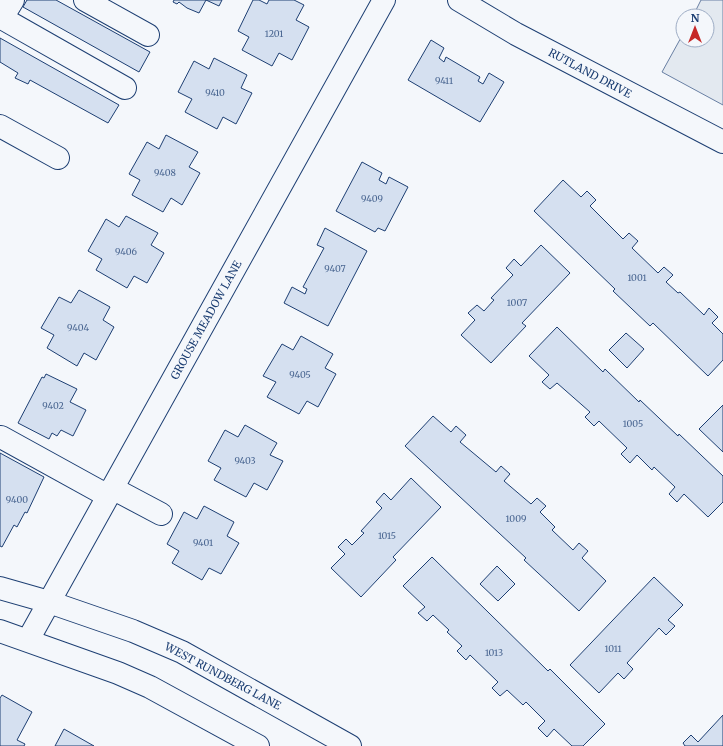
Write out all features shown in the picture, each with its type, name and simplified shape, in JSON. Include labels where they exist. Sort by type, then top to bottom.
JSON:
[{"type":"street","points":[[85,0],[148,35]]},
{"type":"street","name":"GROUSE MEADOW LANE","points":[[28,640],[384,0]]},
{"type":"street","name":"RUTLAND DRIVE","points":[[459,0],[516,34],[723,142]]},
{"type":"street","points":[[5,12],[125,88]]},
{"type":"street","points":[[0,126],[58,158]]},
{"type":"street","points":[[1,437],[110,492],[161,514]]},
{"type":"street","name":"WEST RUNDBERG LANE","points":[[0,588],[49,602],[133,631],[182,652],[350,746]]},
{"type":"street","points":[[0,630],[118,673],[150,687],[258,746]]},
{"type":"shaded area","points":[[701,0],[723,0],[723,105],[662,72],[675,48],[715,48],[715,8],[697,8]]},
{"type":"building","points":[[27,0],[56,0],[150,52],[139,72],[23,7]]},
{"type":"building","points":[[174,0],[206,0],[199,13],[187,8],[179,2],[177,4],[173,2]]},
{"type":"building","points":[[206,0],[222,0],[219,6]]},
{"type":"building","points":[[253,0],[259,0],[267,4],[269,0],[294,0],[304,5],[296,20],[309,27],[292,60],[279,53],[272,66],[242,50],[249,37],[238,31]]},
{"type":"building","points":[[0,38],[119,105],[108,123],[30,80],[28,84],[15,78],[18,73],[0,62]]},
{"type":"building","points":[[431,40],[444,48],[439,58],[444,62],[446,57],[480,77],[478,81],[483,84],[489,73],[504,82],[480,122],[408,80]]},
{"type":"building","points":[[214,58],[247,75],[241,88],[252,93],[236,124],[223,117],[217,129],[185,112],[192,99],[178,92],[194,61],[209,69]]},
{"type":"building","points":[[166,135],[198,152],[189,167],[200,173],[182,205],[171,198],[163,212],[132,195],[140,180],[129,174],[147,142],[159,149]]},
{"type":"building","points":[[362,162],[382,173],[379,180],[386,184],[389,177],[408,187],[385,231],[378,228],[375,232],[336,211]]},
{"type":"building","points":[[563,180],[581,197],[587,191],[596,200],[590,206],[623,239],[629,233],[638,241],[632,248],[658,273],[664,267],[673,275],[666,282],[678,293],[680,292],[704,315],[709,308],[718,317],[712,323],[723,334],[723,360],[708,376],[653,323],[650,326],[613,291],[615,289],[534,211]]},
{"type":"building","points":[[126,216],[158,233],[151,245],[164,253],[147,283],[134,276],[127,288],[96,270],[102,259],[88,251],[106,219],[119,227]]},
{"type":"building","points":[[325,228],[367,251],[328,326],[284,303],[292,287],[305,294],[307,289],[303,287],[324,248],[317,245]]},
{"type":"building","points":[[541,245],[570,273],[522,323],[526,326],[491,363],[461,335],[475,320],[468,313],[477,305],[484,311],[494,300],[491,298],[513,275],[506,268],[514,259],[521,266]]},
{"type":"building","points":[[79,290],[110,307],[103,320],[114,327],[96,360],[84,353],[77,366],[47,348],[54,335],[41,328],[59,297],[71,303]]},
{"type":"building","points":[[557,327],[603,372],[605,369],[639,402],[640,400],[678,436],[679,434],[723,476],[723,502],[708,517],[684,494],[677,502],[669,494],[675,487],[654,467],[652,470],[637,455],[630,463],[621,454],[627,448],[599,421],[594,426],[585,417],[590,412],[557,383],[550,389],[542,382],[549,375],[529,356]]},
{"type":"building","points":[[626,333],[644,349],[627,368],[609,350]]},
{"type":"building","points":[[301,336],[333,354],[325,368],[336,374],[318,407],[307,401],[299,414],[267,397],[276,382],[263,376],[282,344],[293,350]]},
{"type":"building","points":[[46,374],[77,389],[70,402],[86,410],[73,436],[61,430],[57,436],[52,433],[49,439],[18,423],[42,377],[44,378]]},
{"type":"building","points":[[723,405],[723,452],[699,429]]},
{"type":"building","points":[[433,416],[451,432],[456,426],[466,435],[460,442],[496,472],[501,466],[510,474],[504,481],[531,504],[537,498],[546,506],[540,512],[555,527],[552,530],[573,550],[579,543],[588,551],[582,558],[606,581],[579,611],[524,560],[526,558],[405,446]]},
{"type":"building","points":[[245,425],[277,443],[270,455],[283,461],[267,490],[254,483],[246,497],[214,480],[221,468],[208,461],[225,430],[238,437]]},
{"type":"building","points":[[0,453],[44,477],[27,513],[25,512],[17,527],[14,525],[2,547],[0,546]]},
{"type":"building","points":[[411,478],[441,507],[393,557],[396,560],[361,597],[331,568],[345,554],[338,547],[346,539],[352,545],[364,533],[361,531],[382,508],[376,502],[384,493],[391,500]]},
{"type":"building","points":[[204,506],[234,522],[227,536],[239,543],[221,574],[209,568],[202,580],[172,563],[179,551],[167,544],[184,512],[197,519]]},
{"type":"building","points":[[432,557],[548,671],[550,669],[605,724],[583,746],[572,746],[554,729],[547,737],[538,728],[545,721],[526,702],[523,705],[507,690],[500,696],[492,688],[498,682],[470,655],[466,660],[457,651],[462,646],[447,632],[449,630],[433,615],[427,621],[418,613],[425,607],[403,586]]},
{"type":"building","points":[[497,566],[515,584],[498,601],[480,584]]},
{"type":"building","points":[[654,577],[683,605],[668,620],[675,626],[666,635],[659,628],[627,663],[633,669],[624,679],[618,673],[599,693],[570,665]]},
{"type":"building","points":[[2,695],[32,712],[17,740],[25,744],[24,746],[0,746],[0,698]]},
{"type":"building","points":[[723,715],[723,746],[685,746],[683,743],[691,735],[698,742]]},
{"type":"building","points":[[64,729],[94,746],[55,746]]}]
